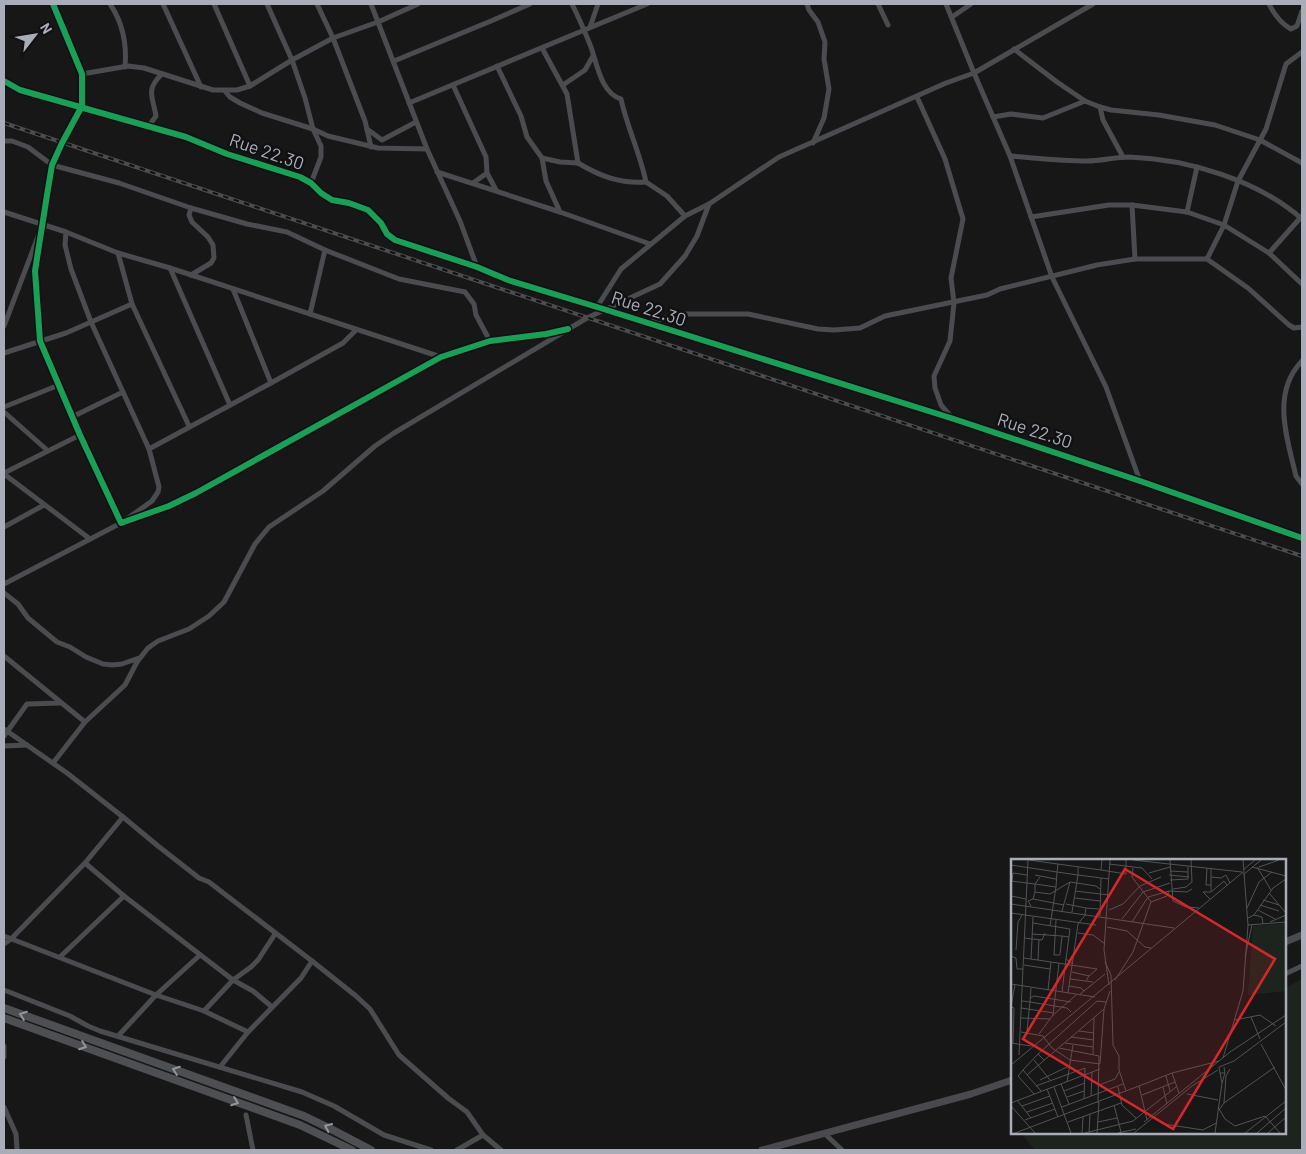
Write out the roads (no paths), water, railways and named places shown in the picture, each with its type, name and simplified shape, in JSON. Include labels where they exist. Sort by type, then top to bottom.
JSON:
[{"type":"main road","points":[[4,1008],[304,1116],[371,1150]]},
{"type":"main road","points":[[4,1018],[300,1125],[352,1150]]},
{"type":"street","points":[[53,4],[82,74],[82,106],[52,165],[35,271],[40,341],[80,435],[121,523]]},
{"type":"street","points":[[110,4],[121,24],[125,41],[124,66]]},
{"type":"street","points":[[163,4],[201,87]]},
{"type":"street","points":[[214,4],[250,86]]},
{"type":"street","points":[[266,4],[292,60],[305,98],[312,128],[321,146],[321,157],[311,183]]},
{"type":"street","points":[[317,4],[333,38],[367,129],[371,147]]},
{"type":"street","points":[[371,4],[416,122],[460,221],[477,267]]},
{"type":"street","points":[[82,74],[124,66],[144,68],[213,90],[237,90],[250,86],[333,38],[378,22],[418,4]]},
{"type":"street","points":[[394,61],[530,4]]},
{"type":"street","points":[[572,4],[602,79],[610,92],[620,99],[625,120],[643,166],[646,182]]},
{"type":"street","points":[[590,27],[598,4]]},
{"type":"street","points":[[409,103],[647,4]]},
{"type":"street","points":[[807,4],[818,22],[825,42],[824,60],[829,89],[824,118],[813,143]]},
{"type":"street","points":[[878,4],[888,25]]},
{"type":"street","points":[[946,4],[1010,156],[1052,277],[1106,387],[1140,480]]},
{"type":"street","points":[[952,17],[971,4]]},
{"type":"street","points":[[597,307],[621,269],[650,244],[685,216],[709,204],[779,157],[946,83],[974,73],[1093,4]]},
{"type":"street","points":[[1269,4],[1284,25],[1291,28],[1296,26],[1302,12]]},
{"type":"street","points":[[542,48],[567,94],[578,162]]},
{"type":"street","points":[[1014,49],[1085,101],[1100,107],[1215,125],[1260,140],[1302,163]]},
{"type":"street","points":[[1207,259],[1224,225],[1238,181],[1268,121],[1286,64],[1302,52]]},
{"type":"street","points":[[563,84],[585,70],[593,56]]},
{"type":"street","points":[[497,66],[521,116],[527,137],[542,158],[546,181],[560,212]]},
{"type":"street","points":[[148,127],[156,116],[152,102],[152,87],[162,74]]},
{"type":"street","name":"Rue 22.30","points":[[4,81],[20,90],[186,137],[226,154],[300,177],[311,183],[321,194],[332,200],[349,203],[368,210],[395,240],[477,267],[508,280],[954,419],[1140,480],[1302,538]]},
{"type":"street","points":[[453,85],[486,157],[487,173],[497,191]]},
{"type":"street","points":[[225,91],[230,97],[240,103],[262,113],[312,128],[328,136],[371,147],[427,149]]},
{"type":"street","points":[[917,97],[945,159],[963,219],[950,278],[954,303],[950,341],[934,376],[935,388],[941,405],[954,419]]},
{"type":"street","points":[[993,117],[1011,114],[1043,118],[1085,101]]},
{"type":"street","points":[[1100,107],[1103,120],[1123,157]]},
{"type":"street","points":[[367,129],[382,140],[416,122]]},
{"type":"street","points":[[4,141],[28,147],[52,165],[119,183],[191,208],[247,224],[287,232],[325,250],[399,279],[465,292],[474,304],[476,315],[490,341]]},
{"type":"street","points":[[1010,156],[1086,161],[1123,157],[1154,158],[1196,167],[1238,181],[1260,191],[1302,218],[1269,253]]},
{"type":"street","points":[[542,158],[560,162],[578,162],[613,180],[632,183],[646,182],[667,196],[685,216]]},
{"type":"street","points":[[1187,212],[1196,167]]},
{"type":"street","points":[[437,172],[650,244]]},
{"type":"street","points":[[473,183],[480,180],[487,173]]},
{"type":"street","points":[[53,763],[85,722],[125,685],[140,658],[153,644],[189,629],[209,616],[224,602],[255,544],[269,527],[322,491],[375,446],[394,433],[568,329],[660,284],[685,256],[697,236],[709,204]]},
{"type":"street","points":[[1031,218],[1109,205],[1132,205],[1187,212],[1224,225],[1269,253],[1302,284]]},
{"type":"street","points":[[1132,205],[1134,259]]},
{"type":"street","points":[[191,208],[189,215],[192,222],[208,237],[214,252],[211,263],[191,275]]},
{"type":"street","points":[[4,212],[66,232],[118,253],[170,268],[440,357]]},
{"type":"street","points":[[4,326],[43,224]]},
{"type":"street","points":[[4,584],[121,523],[152,501],[159,487],[149,449],[91,322],[70,269],[65,245],[66,232]]},
{"type":"street","points":[[310,314],[325,250]]},
{"type":"street","points":[[118,253],[132,304],[189,426]]},
{"type":"street","points":[[646,323],[681,314],[748,314],[818,329],[860,328],[885,316],[954,303],[987,295],[1000,289],[1097,265],[1134,259],[1207,259],[1248,288],[1289,325],[1294,328],[1302,326]]},
{"type":"street","points":[[170,268],[230,405]]},
{"type":"street","points":[[233,289],[272,383]]},
{"type":"street","points":[[4,353],[66,333],[132,304]]},
{"type":"street","points":[[121,523],[170,506],[196,493],[440,357],[490,341],[546,334],[568,329]]},
{"type":"street","points":[[149,449],[272,383],[343,342],[356,330]]},
{"type":"street","points":[[1302,361],[1290,377],[1283,406],[1296,476],[1302,484]]},
{"type":"street","points":[[4,407],[59,386]]},
{"type":"street","points":[[72,417],[122,392]]},
{"type":"street","points":[[4,412],[48,450]]},
{"type":"street","points":[[80,435],[4,474],[90,539]]},
{"type":"street","points":[[4,527],[44,505]]},
{"type":"street","points":[[4,593],[18,604],[26,616],[57,642],[70,647],[86,657],[103,664],[112,665],[140,658]]},
{"type":"street","points":[[4,656],[85,722]]},
{"type":"street","points":[[61,703],[27,704],[5,732],[53,763],[124,817],[199,878],[208,882],[312,960],[356,996],[370,1009],[399,1055],[467,1112],[483,1135],[501,1150]]},
{"type":"street","points":[[4,746],[27,745]]},
{"type":"street","points":[[4,944],[85,863],[124,817]]},
{"type":"street","points":[[85,863],[124,896],[233,980],[248,988],[272,1007]]},
{"type":"street","points":[[60,957],[124,896]]},
{"type":"street","points":[[204,1011],[233,980],[252,967],[275,934]]},
{"type":"street","points":[[1286,942],[1302,935]]},
{"type":"street","points":[[4,936],[156,995],[204,1011],[248,1032]]},
{"type":"street","points":[[119,1035],[156,995],[200,954]]},
{"type":"street","points":[[220,1067],[248,1032],[301,978],[312,960]]},
{"type":"street","points":[[1286,974],[1302,966]]},
{"type":"street","points":[[4,990],[70,1016],[88,1026],[302,1092],[334,1106],[384,1135],[431,1150]]},
{"type":"street","points":[[4,1046],[4,1057]]},
{"type":"street","points":[[762,1150],[971,1094],[1011,1080]]},
{"type":"street","points":[[4,1107],[16,1134],[17,1150]]},
{"type":"street","points":[[246,1115],[253,1150]]},
{"type":"street","points":[[825,1134],[842,1150]]},
{"type":"street","points":[[457,1150],[483,1135]]},
{"type":"railway","points":[[4,123],[1302,556]]}]
